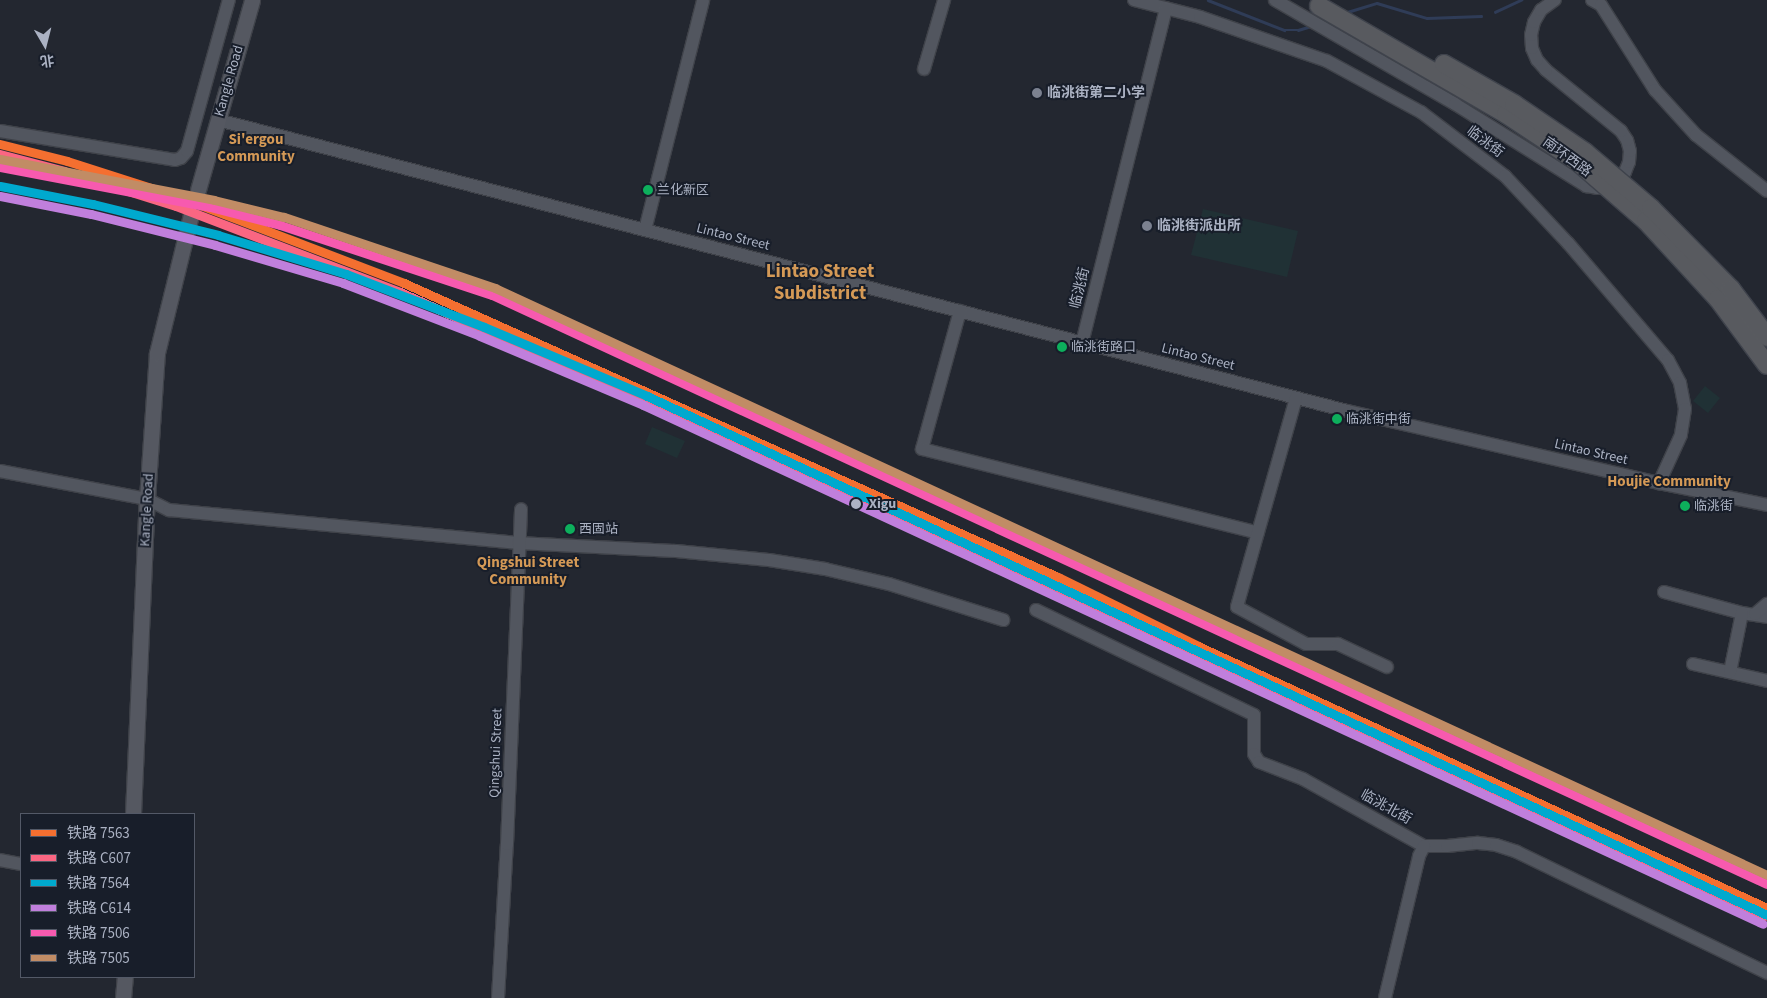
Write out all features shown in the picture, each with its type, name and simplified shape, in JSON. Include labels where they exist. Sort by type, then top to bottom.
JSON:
[{"type":"highway","name":"南环西路","points":[[1325,3],[1514,104],[1585,152],[1651,208],[1731,290],[1767,337]]},
{"type":"highway","name":"南环西路","points":[[1325,3],[1506,114],[1578,162],[1646,221],[1718,299],[1767,365]]},
{"type":"main road","name":"Kangle Road","points":[[198,190],[252,0]]},
{"type":"main road","name":"Kangle Road","points":[[133,813],[147,499],[157,353],[192,210]]},
{"type":"main road","points":[[124,998],[125,978]]},
{"type":"street","points":[[0,131],[175,160],[181,158],[187,151],[229,0]]},
{"type":"street","points":[[645,230],[703,0]]},
{"type":"street","points":[[924,69],[944,0]]},
{"type":"street","name":"临洮街","points":[[1134,0],[1200,17],[1327,61],[1421,112],[1505,176],[1568,243],[1668,360],[1680,383],[1685,409],[1681,435],[1659,483]]},
{"type":"street","points":[[1275,0],[1455,104],[1586,186],[1597,188],[1608,186],[1618,180],[1625,172],[1630,151],[1627,140],[1621,131],[1546,70],[1537,60],[1532,48],[1531,35],[1534,22],[1541,10],[1555,0]]},
{"type":"street","points":[[1592,0],[1601,5],[1655,90],[1696,136],[1767,191]]},
{"type":"street","name":"临洮街","points":[[1082,343],[1166,8]]},
{"type":"street","name":"Lintao Street","points":[[218,120],[1296,398],[1659,483]]},
{"type":"street","points":[[960,311],[922,449],[1258,533]]},
{"type":"street","points":[[1296,398],[1237,607],[1306,644],[1338,644],[1387,667]]},
{"type":"street","points":[[0,471],[147,499],[168,510],[518,543],[676,551],[769,560],[824,569],[889,584],[1003,620]]},
{"type":"street","points":[[1659,483],[1767,504]]},
{"type":"street","name":"Qingshui Street","points":[[498,998],[507,844],[518,543],[521,509]]},
{"type":"street","points":[[1664,592],[1761,615],[1767,604]]},
{"type":"street","name":"临洮北街","points":[[1036,610],[1254,715],[1254,754],[1259,762],[1303,779],[1424,846],[1478,843],[1496,845],[1518,852],[1767,973]]},
{"type":"street","points":[[1730,672],[1742,612]]},
{"type":"street","points":[[1693,664],[1767,681]]},
{"type":"street","points":[[1385,998],[1419,856],[1424,846]]},
{"type":"street","points":[[0,860],[20,864]]},
{"type":"shaded area","points":[[1203,209],[1298,231],[1287,277],[1191,255]]},
{"type":"shaded area","points":[[1705,386],[1720,398],[1708,413],[1693,401]]},
{"type":"shaded area","points":[[652,427],[685,441],[677,458],[645,444]]},
{"type":"waterway","points":[[1208,0],[1284,30],[1298,30],[1311,26]]},
{"type":"waterway","points":[[1495,12],[1521,0]]},
{"type":"waterway","points":[[1344,13],[1377,3],[1427,18],[1481,16]]},
{"type":"tunnel","points":[[192,210],[198,190]]},
{"type":"rail line","name":"7563","points":[[0,144],[67,161],[179,197],[404,283],[1058,577],[1198,646],[1767,908]]},
{"type":"rail line","name":"C607","points":[[0,154],[64,171],[176,206],[400,292],[1054,586],[1194,655],[1763,917]]},
{"type":"rail line","name":"7505","points":[[0,159],[214,200],[284,217],[495,288],[1767,875]]},
{"type":"rail line","name":"7506","points":[[0,167],[210,207],[280,225],[492,295],[1767,884]]},
{"type":"rail line","name":"7564","points":[[0,186],[93,204],[218,235],[346,274],[484,327],[647,396],[1767,915]]},
{"type":"rail line","name":"C614","points":[[0,196],[91,214],[215,245],[343,283],[480,336],[643,405],[1763,924]]},
{"type":"place","name":"临洮街第二小学","points":[[1037,93]]},
{"type":"place","name":"兰化新区","points":[[648,190]]},
{"type":"place","name":"临洮街派出所","points":[[1147,226]]},
{"type":"place","name":"临洮街路口","points":[[1062,347]]},
{"type":"place","name":"临洮街中街","points":[[1337,419]]},
{"type":"place","name":"Xigu","points":[[856,504]]},
{"type":"place","name":"临洮街","points":[[1685,506]]},
{"type":"place","name":"西固站","points":[[570,529]]},
{"type":"district","name":"Si'ergou Community","points":[[256,148]]},
{"type":"district","name":"Lintao Street Subdistrict","points":[[820,283]]},
{"type":"district","name":"Houjie Community","points":[[1669,482]]},
{"type":"district","name":"Qingshui Street Community","points":[[528,570]]}]
